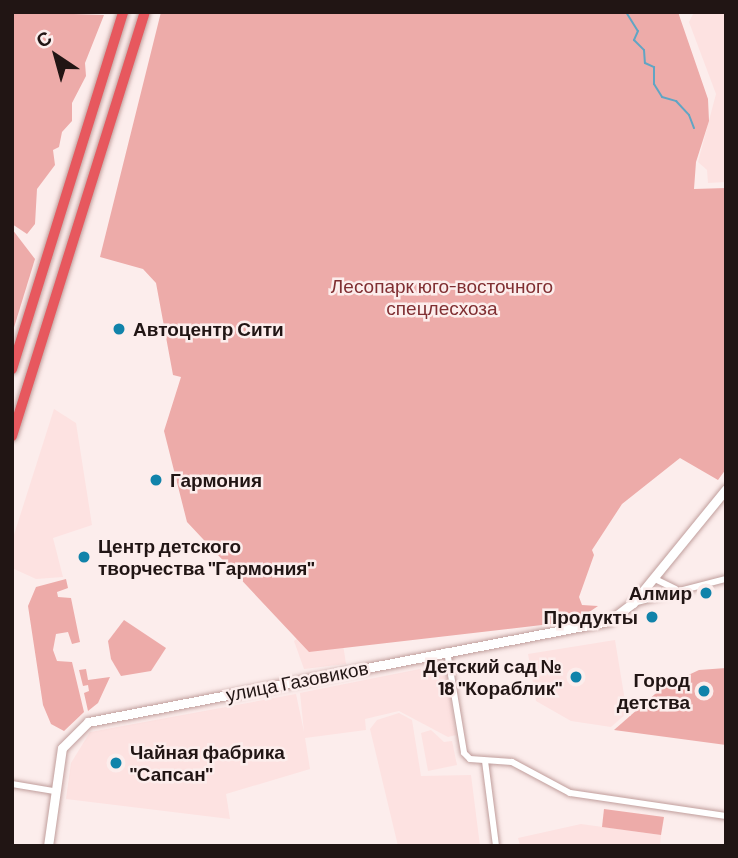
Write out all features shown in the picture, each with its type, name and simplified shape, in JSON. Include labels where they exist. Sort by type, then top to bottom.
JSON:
[{"type":"highway","points":[[12,369],[123,12]]},
{"type":"highway","points":[[12,436],[145,12]]},
{"type":"street","name":"улица Газовиков","points":[[48,846],[62,748],[88,722],[447,651],[590,627],[609,621],[633,603],[726,489]]},
{"type":"street","points":[[653,578],[676,589]]},
{"type":"street","points":[[633,603],[676,589],[726,579]]},
{"type":"street","points":[[447,651],[464,753],[475,762],[512,762],[570,793],[726,816]]},
{"type":"street","points":[[485,761],[496,846]]},
{"type":"street","points":[[12,784],[54,791]]},
{"type":"shaded area","points":[[694,12],[726,12],[726,182],[708,183],[707,170],[698,162],[716,94],[689,22]]},
{"type":"shaded area","points":[[54,409],[76,423],[92,525],[53,538],[63,577],[36,579],[12,568],[12,541]]},
{"type":"shaded area","points":[[304,634],[343,644],[346,664],[304,669],[294,641]]},
{"type":"shaded area","name":"Детский сад № 18 \"Кораблик\"","points":[[615,640],[627,713],[611,727],[571,721],[536,701],[528,654]]},
{"type":"shaded area","points":[[445,664],[456,735],[448,737],[399,711],[365,719],[366,730],[305,738],[310,769],[226,794],[230,819],[66,799],[71,763],[90,732],[296,694],[304,732],[300,693]]},
{"type":"shaded area","points":[[399,713],[412,720],[421,776],[471,775],[480,846],[398,846],[370,729],[377,720]]},
{"type":"shaded area","points":[[431,730],[444,742],[452,741],[457,765],[428,771],[421,733]]},
{"type":"shaded area","points":[[581,824],[661,835],[660,846],[520,846],[518,838]]},
{"type":"green space","points":[[12,12],[104,15],[85,63],[86,76],[72,103],[72,121],[62,132],[59,147],[53,150],[55,165],[37,189],[35,224],[27,234],[12,224]]},
{"type":"green space","name":"Лесопарк юго-восточного спецлесхоза","points":[[161,12],[678,12],[708,99],[709,121],[696,162],[694,189],[726,188],[726,469],[718,480],[680,458],[622,504],[592,550],[594,555],[579,597],[582,605],[598,606],[576,621],[309,652],[187,522],[164,431],[181,377],[173,375],[156,283],[143,269],[100,257]]},
{"type":"green space","points":[[12,229],[35,259],[12,334]]},
{"type":"green space","points":[[66,579],[68,588],[57,592],[58,597],[71,598],[80,642],[72,644],[68,632],[56,634],[53,650],[57,661],[72,662],[84,712],[64,731],[51,724],[43,705],[28,606],[36,587]]},
{"type":"green space","points":[[124,620],[166,648],[151,671],[121,676],[111,659],[108,641]]},
{"type":"green space","points":[[726,668],[726,745],[614,730],[663,687],[699,670]]},
{"type":"green space","points":[[86,669],[88,680],[110,677],[98,703],[88,711],[84,693],[89,691],[88,685],[83,686],[79,670]]},
{"type":"green space","points":[[604,809],[664,817],[661,835],[602,827]]},
{"type":"waterway","points":[[626,12],[638,31],[634,40],[644,50],[645,63],[654,67],[654,84],[662,97],[676,101],[689,115],[694,128]]},
{"type":"place","name":"Автоцентр Сити","points":[[119,329]]},
{"type":"place","name":"Гармония","points":[[156,480]]},
{"type":"place","name":"Центр детского творчества \"Гармония\"","points":[[84,557]]},
{"type":"place","name":"Алмир","points":[[706,593]]},
{"type":"place","name":"Продукты","points":[[652,617]]},
{"type":"place","name":"Детский сад № 18 \"Кораблик\"","points":[[576,677]]},
{"type":"place","name":"Город детства","points":[[704,691]]},
{"type":"place","name":"Чайная фабрика \"Сапсан\"","points":[[116,763]]}]
